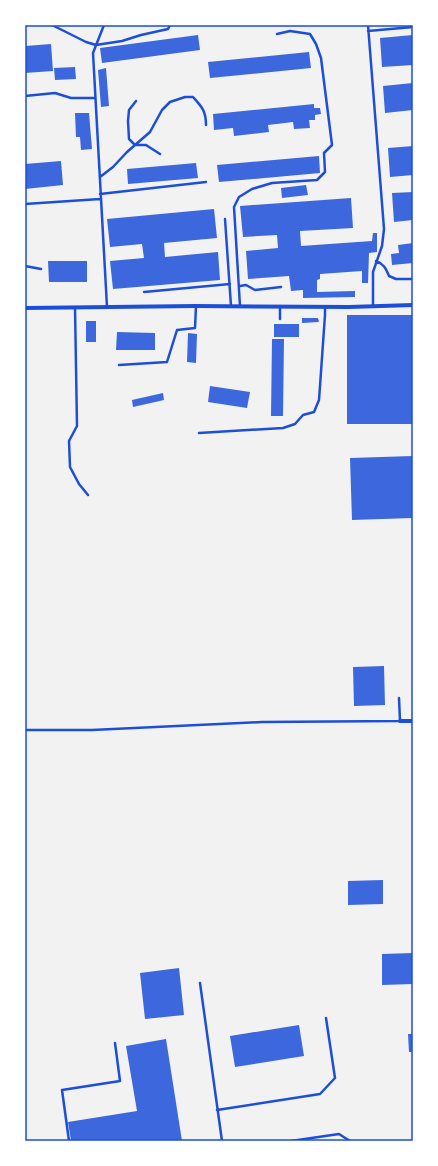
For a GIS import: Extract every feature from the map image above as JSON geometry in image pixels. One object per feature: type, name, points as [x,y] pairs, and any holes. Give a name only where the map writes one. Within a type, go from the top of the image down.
[{"type":"street","points":[[25,308],[413,305]]},
{"type":"street","points":[[400,721],[413,721]]},
{"type":"lane","points":[[52,25],[86,42],[96,45],[122,41],[141,35],[168,30],[170,25]]},
{"type":"lane","points":[[104,25],[93,53],[107,307]]},
{"type":"lane","points":[[368,25],[384,230],[382,246],[373,272],[373,306]]},
{"type":"lane","points":[[368,31],[413,27]]},
{"type":"lane","points":[[240,306],[240,286],[234,207],[238,198],[252,189],[272,183],[317,180],[326,172],[324,154],[332,145],[321,58],[316,44],[310,34],[290,31],[277,34]]},
{"type":"lane","points":[[25,96],[55,93],[71,98],[95,98]]},
{"type":"lane","points":[[99,178],[113,167],[150,132],[162,110],[170,102],[185,97],[193,97],[201,106],[206,116],[206,125]]},
{"type":"lane","points":[[136,101],[129,110],[129,139],[135,145],[146,145],[160,154]]},
{"type":"lane","points":[[100,194],[206,182]]},
{"type":"lane","points":[[25,204],[100,199]]},
{"type":"lane","points":[[225,219],[231,306]]},
{"type":"lane","points":[[376,261],[381,262],[386,268],[389,276],[396,279],[413,279]]},
{"type":"lane","points":[[25,266],[41,269]]},
{"type":"lane","points":[[144,292],[230,284]]},
{"type":"lane","points":[[240,286],[246,285],[254,290],[281,287]]},
{"type":"lane","points":[[119,366],[167,362],[177,330],[195,328],[196,306]]},
{"type":"lane","points":[[280,306],[280,319]]},
{"type":"lane","points":[[199,433],[283,428],[295,424],[303,415],[314,412],[319,400],[325,306]]},
{"type":"lane","points":[[75,307],[77,426],[69,441],[70,467],[79,484],[88,495]]},
{"type":"lane","points":[[25,730],[92,730],[262,722],[400,721],[399,698]]},
{"type":"lane","points":[[200,983],[222,1141]]},
{"type":"lane","points":[[217,1110],[320,1094],[335,1078],[326,1018]]},
{"type":"lane","points":[[70,1141],[62,1090],[120,1081],[115,1043]]},
{"type":"lane","points":[[291,1141],[339,1134],[350,1141]]},
{"type":"building","points":[[198,35],[200,50],[102,63],[100,48]]},
{"type":"building","points":[[413,35],[413,65],[382,67],[380,38]]},
{"type":"building","points":[[51,44],[53,71],[25,73],[25,46]]},
{"type":"building","points":[[309,52],[311,68],[210,78],[208,62]]},
{"type":"building","points":[[75,67],[76,79],[55,80],[54,68]]},
{"type":"building","points":[[106,68],[109,106],[101,107],[98,70]]},
{"type":"building","points":[[413,83],[413,110],[385,113],[383,86]]},
{"type":"building","points":[[314,104],[314,108],[320,108],[321,114],[315,115],[315,120],[309,120],[310,128],[294,129],[293,122],[268,125],[269,132],[234,136],[233,128],[214,130],[213,114]]},
{"type":"building","points":[[75,113],[89,113],[92,149],[81,150],[80,137],[76,137]]},
{"type":"building","points":[[413,146],[413,175],[390,177],[388,148]]},
{"type":"building","points":[[319,156],[320,173],[219,182],[217,165]]},
{"type":"building","points":[[61,161],[63,185],[25,189],[25,164]]},
{"type":"building","points":[[196,163],[198,178],[128,184],[127,169]]},
{"type":"building","points":[[306,185],[308,195],[282,198],[281,188]]},
{"type":"building","points":[[413,192],[413,220],[394,222],[392,193]]},
{"type":"building","points":[[351,198],[353,228],[300,231],[301,246],[372,241],[373,233],[377,233],[377,252],[369,253],[368,283],[362,283],[362,271],[320,274],[320,279],[317,280],[317,292],[355,291],[355,297],[303,298],[303,290],[291,291],[289,276],[248,279],[246,251],[278,248],[277,235],[243,237],[240,206]]},
{"type":"building","points":[[214,209],[217,238],[164,243],[165,257],[218,252],[220,280],[113,289],[110,261],[144,258],[142,244],[110,247],[107,219]]},
{"type":"building","points":[[413,243],[413,263],[392,265],[391,254],[399,253],[398,245]]},
{"type":"building","points":[[48,261],[87,261],[87,282],[49,282]]},
{"type":"building","points":[[347,315],[413,315],[413,424],[347,424]]},
{"type":"building","points":[[302,318],[318,318],[319,322],[302,323]]},
{"type":"building","points":[[86,321],[96,321],[96,342],[86,342]]},
{"type":"building","points":[[274,324],[299,324],[299,337],[274,337]]},
{"type":"building","points":[[117,332],[155,333],[155,350],[116,350]]},
{"type":"building","points":[[188,333],[197,334],[196,363],[187,362]]},
{"type":"building","points":[[272,339],[284,339],[283,416],[271,416]]},
{"type":"building","points":[[210,386],[250,392],[247,408],[208,402]]},
{"type":"building","points":[[163,393],[164,400],[133,407],[132,400]]},
{"type":"building","points":[[413,456],[413,518],[352,520],[350,458]]},
{"type":"building","points":[[384,666],[385,705],[354,706],[353,667]]},
{"type":"building","points":[[383,880],[383,904],[348,905],[348,881]]},
{"type":"building","points":[[413,953],[413,984],[382,985],[382,954]]},
{"type":"building","points":[[179,968],[184,1015],[145,1019],[140,973]]},
{"type":"building","points":[[299,1025],[304,1056],[235,1067],[230,1036]]},
{"type":"building","points":[[408,1034],[413,1034],[413,1052],[409,1052]]},
{"type":"building","points":[[166,1039],[182,1141],[71,1141],[68,1122],[137,1111],[126,1046]]}]
